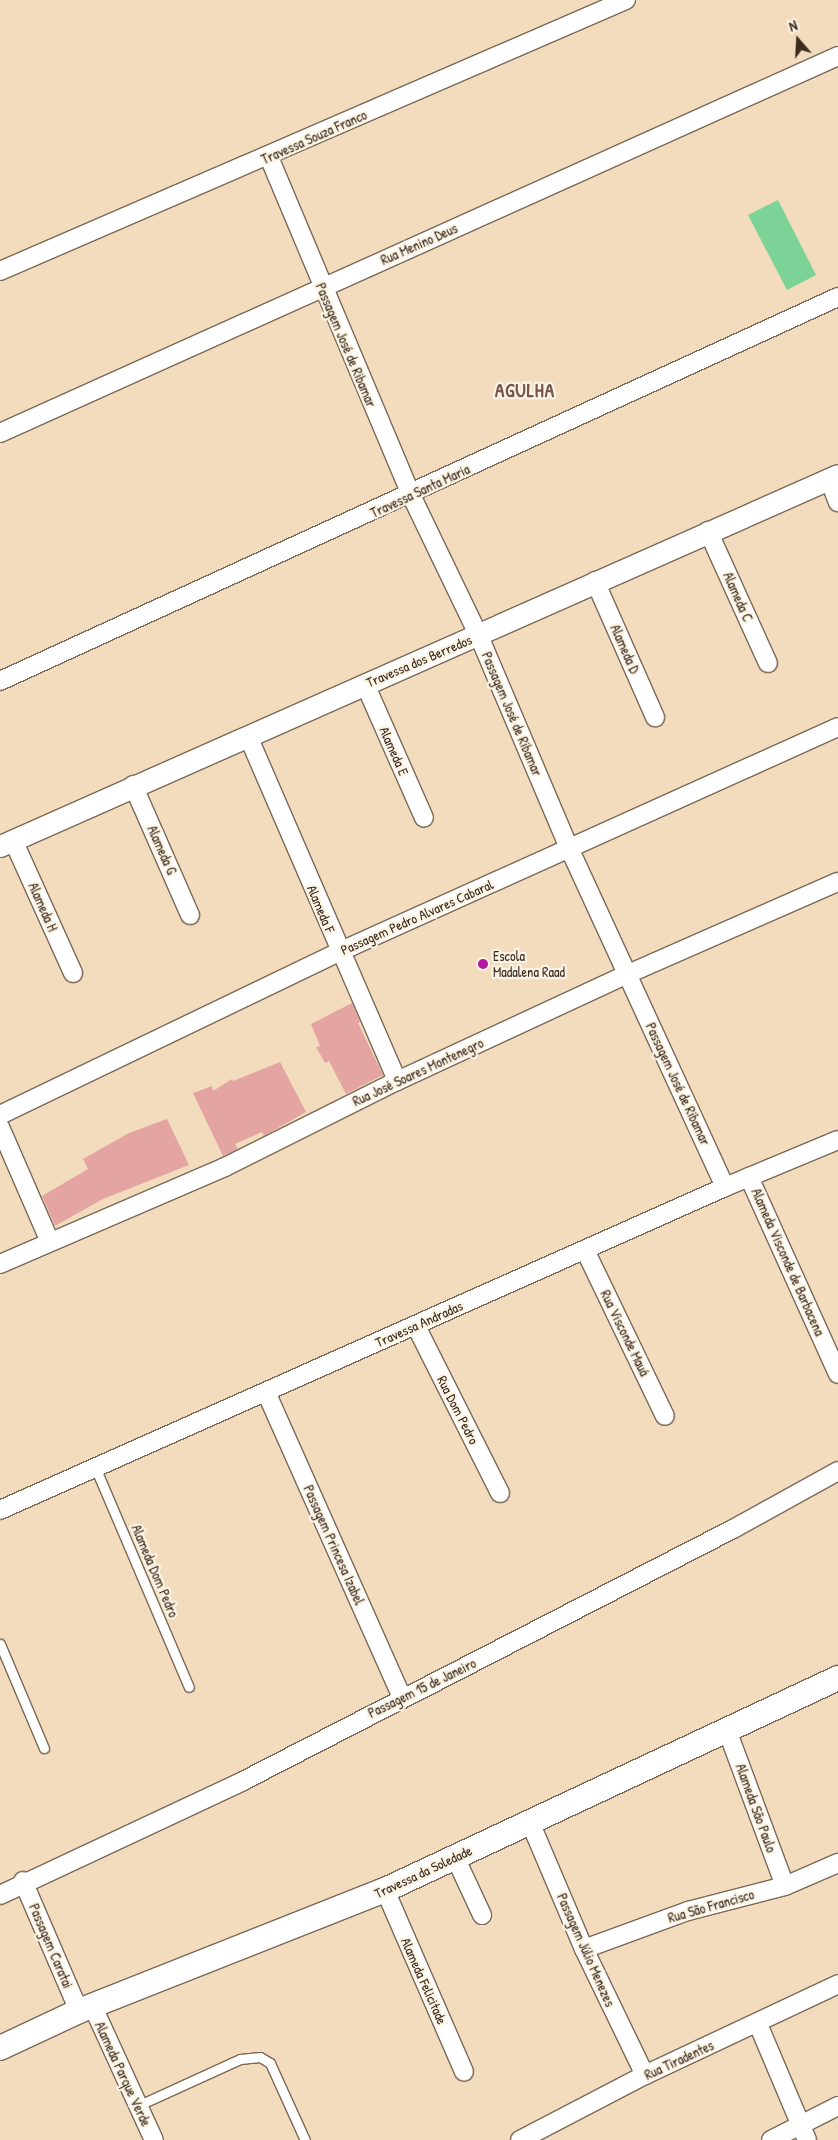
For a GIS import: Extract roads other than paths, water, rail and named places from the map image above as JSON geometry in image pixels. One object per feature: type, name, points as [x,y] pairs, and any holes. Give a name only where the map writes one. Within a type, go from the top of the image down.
[{"type":"main road","name":"Travessa da Soledade","points":[[0,2048],[86,2009],[385,1890],[838,1678]]},
{"type":"street","name":"Travessa Souza Franco","points":[[0,271],[269,157],[626,0]]},
{"type":"street","name":"Rua Menino Deus","points":[[0,433],[838,56]]},
{"type":"street","name":"Passagem José de Ribamar","points":[[269,157],[321,288],[411,495],[478,636],[570,850],[725,1187]]},
{"type":"street","name":"Travessa Santa Maria","points":[[0,681],[411,495],[838,297]]},
{"type":"street","points":[[833,477],[838,502]]},
{"type":"street","name":"Travessa dos Berredos","points":[[6,843],[133,785],[478,636],[594,581],[833,477]]},
{"type":"street","name":"Alameda C","points":[[708,531],[768,663]]},
{"type":"street","name":"Alameda D","points":[[594,581],[655,717]]},
{"type":"street","name":"Alameda E","points":[[365,684],[424,818]]},
{"type":"street","name":"Passagem Pedro Alvares Cabaral","points":[[0,1115],[339,952],[570,850],[838,727]]},
{"type":"street","name":"Alameda F","points":[[248,736],[339,952],[397,1081]]},
{"type":"street","name":"Alameda G","points":[[133,785],[190,915]]},
{"type":"street","name":"Alameda H","points":[[6,843],[72,973]]},
{"type":"street","name":"Rua José Soares Montenegro","points":[[0,1264],[225,1167],[397,1081],[628,974],[838,882]]},
{"type":"street","points":[[0,1127],[50,1242]]},
{"type":"street","name":"Travessa Andradas","points":[[0,1510],[725,1187],[838,1140]]},
{"type":"street","name":"Alameda Visconde de Barbacena","points":[[749,1177],[838,1374]]},
{"type":"street","name":"Rua Visconde Mauá","points":[[585,1250],[665,1416]]},
{"type":"street","name":"Rua Dom Pedro","points":[[416,1326],[500,1494]]},
{"type":"street","name":"Passagem Princesa Izabel","points":[[266,1392],[402,1697]]},
{"type":"street","name":"Passagem 15 de Janeiro","points":[[0,1894],[242,1780],[733,1529],[838,1471]]},
{"type":"street","name":"Alameda São Paulo","points":[[727,1730],[785,1886]]},
{"type":"street","name":"Passagem Júlio Menezes","points":[[530,1822],[584,1949],[645,2075]]},
{"type":"street","points":[[456,1857],[482,1915]]},
{"type":"street","name":"Rua São Francisco","points":[[584,1949],[688,1911],[785,1886],[838,1863]]},
{"type":"street","name":"Passagem Caratai","points":[[23,1882],[86,2009]]},
{"type":"street","name":"Alameda Felicitade","points":[[385,1890],[464,2072]]},
{"type":"street","name":"Rua Tiradentes","points":[[520,2140],[645,2075],[758,2024],[838,1984]]},
{"type":"street","name":"Alameda Parque Verde","points":[[86,2009],[154,2140]]},
{"type":"street","points":[[758,2024],[804,2132]]},
{"type":"street","points":[[771,2140],[804,2132],[838,2106]]},
{"type":"lane","name":"Alameda Dom Pedro","points":[[96,1467],[189,1687]]},
{"type":"lane","points":[[0,1644],[44,1748]]},
{"type":"lane","points":[[137,2106],[240,2059],[260,2057],[270,2063],[305,2140]]},
{"type":"place","name":"Escola Madalena Raad","points":[[483,964]]},
{"type":"district","name":"AGULHA","points":[[525,391]]}]
